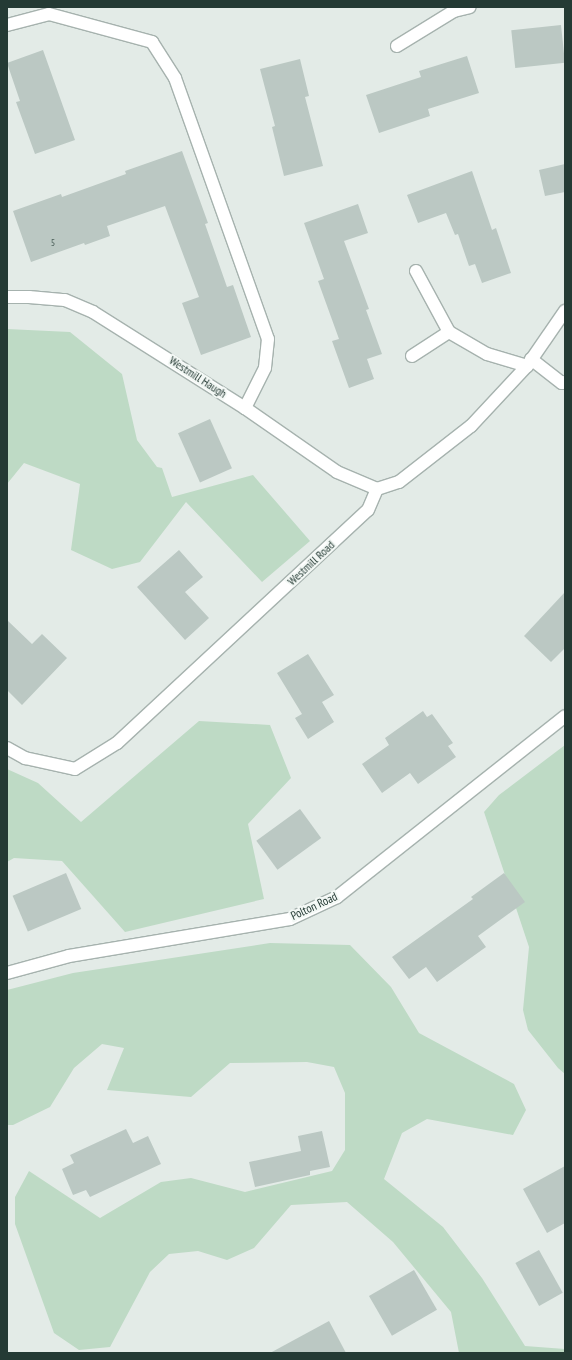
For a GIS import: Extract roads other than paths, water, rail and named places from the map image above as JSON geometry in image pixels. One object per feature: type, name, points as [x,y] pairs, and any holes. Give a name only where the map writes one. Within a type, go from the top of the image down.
[{"type":"street","points":[[397,46],[454,11],[470,7]]},
{"type":"street","points":[[7,25],[49,14],[152,42],[176,78],[268,339],[265,368],[245,408]]},
{"type":"street","points":[[416,271],[449,332],[488,354],[529,363],[562,383],[565,382]]},
{"type":"street","name":"Westmill Haugh","points":[[7,297],[29,296],[65,300],[93,312],[245,408],[337,472],[377,489]]},
{"type":"street","points":[[377,489],[399,482],[471,426],[529,363],[565,311]]},
{"type":"street","points":[[412,356],[449,332]]},
{"type":"street","name":"Westmill Road","points":[[7,748],[25,758],[75,769],[117,743],[368,510],[377,489]]},
{"type":"street","name":"Polton Road","points":[[7,973],[69,956],[290,918],[337,897],[565,716]]}]
